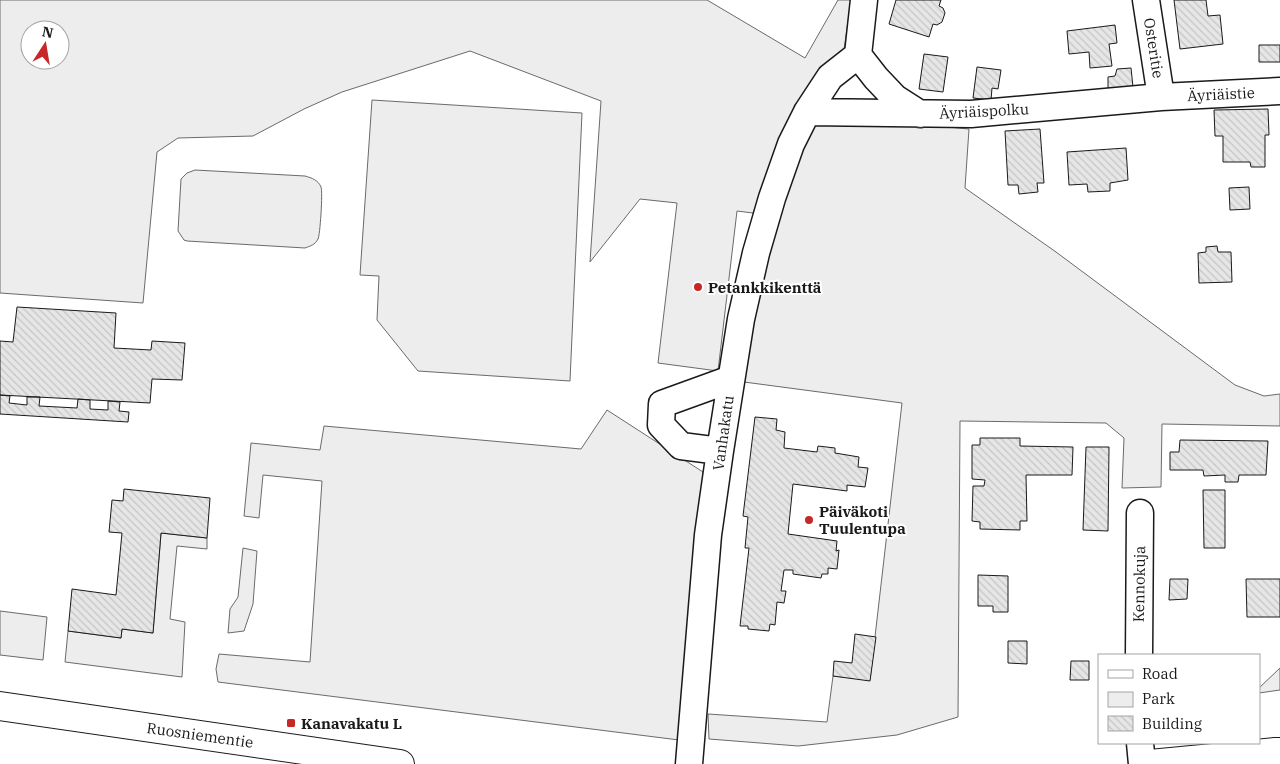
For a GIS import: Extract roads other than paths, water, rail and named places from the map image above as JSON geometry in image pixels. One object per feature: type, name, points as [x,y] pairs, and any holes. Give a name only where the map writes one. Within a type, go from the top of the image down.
[{"type":"main road","name":"Ruosniementie","points":[[0,706],[400,764]]},
{"type":"main road","points":[[1150,764],[1278,751]]},
{"type":"street","points":[[864,0],[858,55],[895,98],[920,114]]},
{"type":"street","name":"Osteritie","points":[[1146,0],[1161,97]]},
{"type":"street","name":"Vanhakatu","points":[[689,764],[708,535],[741,319],[756,253],[772,198],[791,144],[807,112],[830,77],[858,55]]},
{"type":"street","name":"Äyriäistie","points":[[1161,97],[1280,91]]},
{"type":"street","name":"Äyriäispolku","points":[[807,112],[971,114],[1161,97]]},
{"type":"street","points":[[720,451],[682,446],[661,425],[662,404],[731,379]]},
{"type":"street","name":"Kennokuja","points":[[1138,654],[1140,513]]},
{"type":"street","points":[[1140,744],[1142,764]]},
{"type":"place","name":"Petankkikenttä","points":[[698,287]]},
{"type":"place","name":"Päiväkoti Tuulentupa","points":[[809,520]]},
{"type":"place","name":"Kanavakatu L","points":[[291,723]]}]
